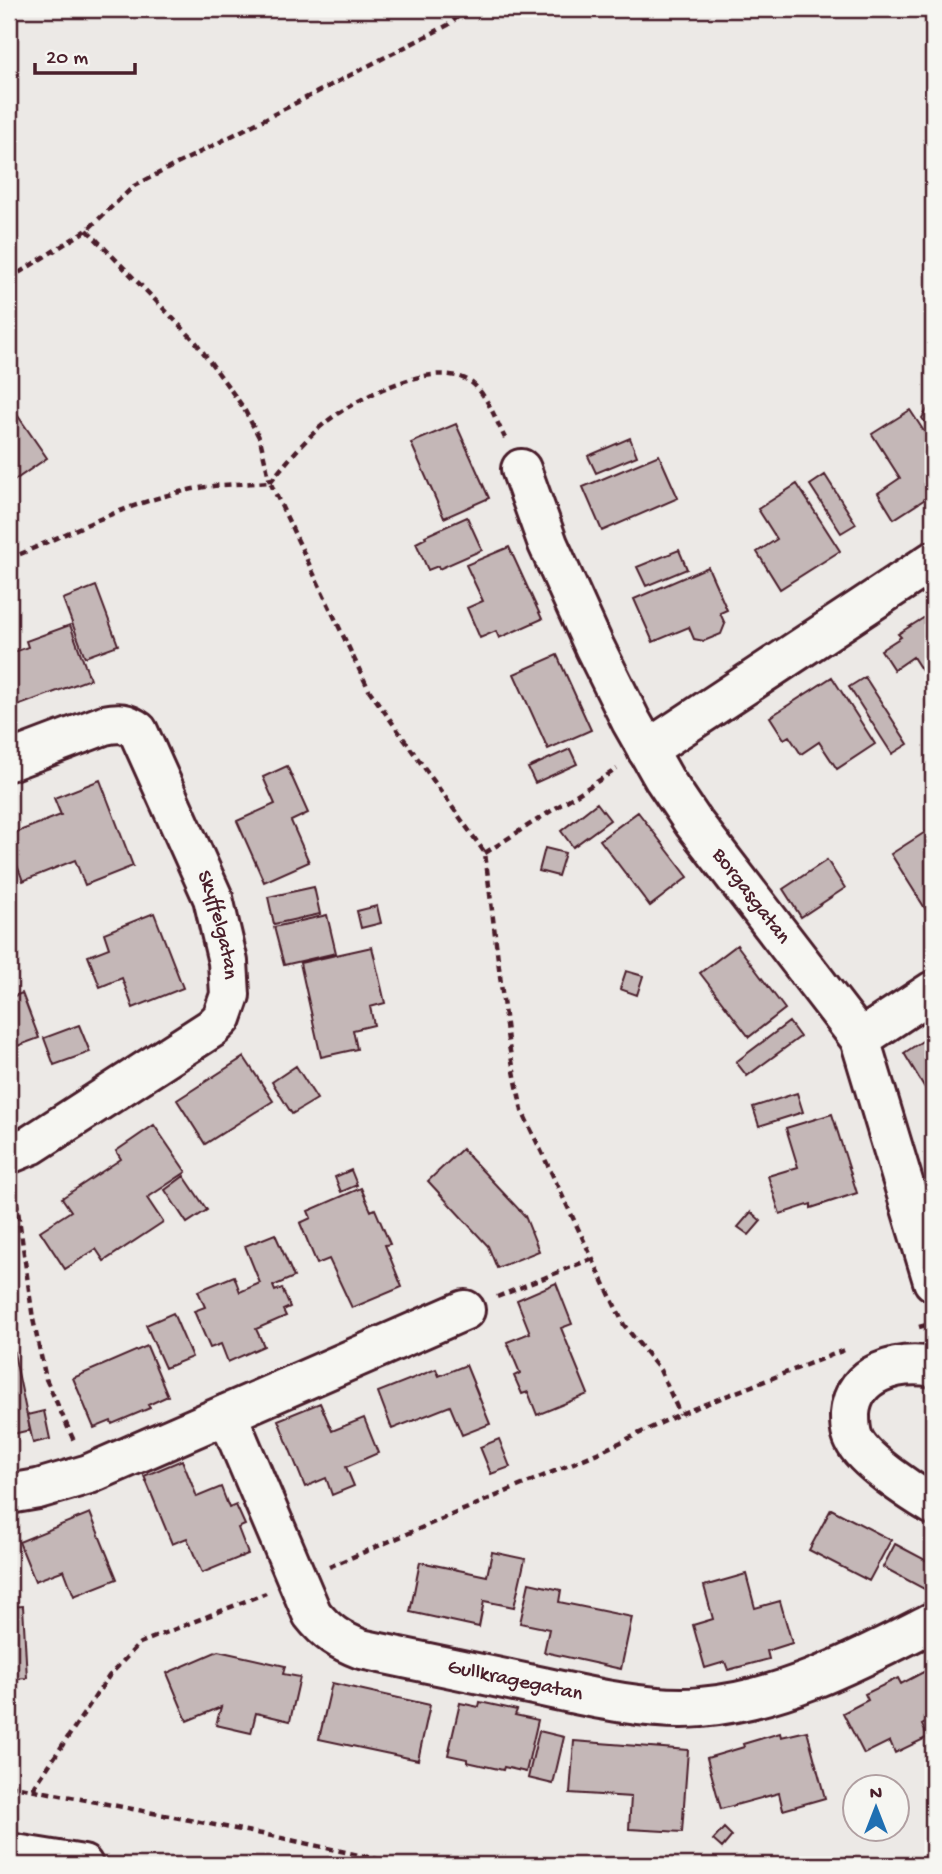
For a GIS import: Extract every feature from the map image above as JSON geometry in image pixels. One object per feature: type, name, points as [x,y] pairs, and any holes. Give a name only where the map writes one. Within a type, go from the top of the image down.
[{"type":"street","name":"Borgasgatan","points":[[521,469],[540,523],[594,646],[664,779],[693,822],[860,1040],[933,1281]]},
{"type":"street","points":[[647,750],[933,561]]},
{"type":"street","name":"Skyffelgatan","points":[[9,761],[104,724],[129,724],[138,731],[213,898],[230,980],[227,1008],[212,1028],[31,1145],[9,1154]]},
{"type":"street","points":[[860,1040],[933,991]]},
{"type":"street","points":[[9,1494],[38,1489],[89,1474],[465,1310]]},
{"type":"street","points":[[933,1367],[907,1365],[874,1374],[855,1393],[849,1424],[853,1439],[862,1453],[933,1505]]},
{"type":"street","name":"Gullkragegatan","points":[[227,1414],[312,1614],[323,1628],[341,1641],[361,1649],[587,1697],[698,1708],[733,1703],[795,1685],[850,1664],[933,1622]]},
{"type":"street","points":[[9,1853],[83,1865]]},
{"type":"path","points":[[9,279],[87,230],[134,186],[447,26],[467,9]]},
{"type":"path","points":[[87,230],[195,341],[243,407],[260,439],[270,482],[369,690],[485,853],[508,1041],[522,1111],[624,1325],[660,1370],[680,1414]]},
{"type":"path","points":[[9,559],[155,499],[217,485],[270,482],[327,421],[398,383],[426,375],[443,373],[470,381],[478,388],[521,469]]},
{"type":"path","points":[[485,853],[647,750]]},
{"type":"path","points":[[9,1154],[33,1318],[46,1380],[89,1474]]},
{"type":"path","points":[[465,1310],[591,1259]]},
{"type":"path","points":[[916,1328],[933,1323]]},
{"type":"path","points":[[33,1789],[108,1676],[140,1643],[298,1581],[602,1451],[680,1414],[858,1345]]},
{"type":"path","points":[[9,1785],[277,1837],[404,1865]]},
{"type":"building","points":[[9,403],[47,458],[9,484]]},
{"type":"building","points":[[929,407],[933,411],[933,433],[922,418]]},
{"type":"building","points":[[910,410],[933,445],[933,494],[894,519],[878,493],[900,478],[872,434]]},
{"type":"building","points":[[456,424],[489,498],[444,518],[411,443]]},
{"type":"building","points":[[630,438],[637,456],[596,473],[588,456]]},
{"type":"building","points":[[659,455],[678,498],[602,531],[583,487]]},
{"type":"building","points":[[825,475],[856,524],[841,533],[810,485]]},
{"type":"building","points":[[797,484],[840,551],[780,589],[757,552],[777,539],[758,509]]},
{"type":"building","points":[[467,517],[482,550],[439,569],[438,566],[428,570],[416,543],[426,538],[425,536]]},
{"type":"building","points":[[509,547],[542,619],[499,638],[496,631],[480,638],[467,608],[483,601],[466,565]]},
{"type":"building","points":[[679,550],[687,569],[646,586],[637,567]]},
{"type":"building","points":[[708,567],[727,610],[720,613],[725,624],[721,634],[704,641],[694,639],[689,627],[653,642],[634,599]]},
{"type":"building","points":[[96,586],[118,645],[85,657],[63,599]]},
{"type":"building","points":[[933,612],[933,688],[913,657],[894,670],[881,650],[901,637],[898,634]]},
{"type":"building","points":[[70,625],[90,679],[9,709],[9,654],[28,647],[26,641]]},
{"type":"building","points":[[557,655],[591,730],[548,749],[514,674]]},
{"type":"building","points":[[832,677],[875,744],[837,769],[819,742],[801,754],[789,736],[784,739],[770,717]]},
{"type":"building","points":[[865,677],[908,744],[892,754],[849,687]]},
{"type":"building","points":[[570,749],[577,764],[535,783],[528,768]]},
{"type":"building","points":[[287,766],[308,813],[291,821],[309,862],[264,882],[237,821],[275,804],[263,777]]},
{"type":"building","points":[[100,780],[133,866],[85,885],[75,860],[23,881],[9,844],[9,835],[61,815],[54,798]]},
{"type":"building","points":[[597,803],[610,820],[573,847],[561,831]]},
{"type":"building","points":[[638,812],[688,877],[650,906],[600,840]]},
{"type":"building","points":[[930,829],[933,833],[933,921],[891,854]]},
{"type":"building","points":[[545,848],[565,853],[558,876],[539,871]]},
{"type":"building","points":[[827,860],[845,888],[801,917],[783,889]]},
{"type":"building","points":[[314,887],[320,914],[274,924],[268,897]]},
{"type":"building","points":[[377,906],[381,923],[361,928],[357,911]]},
{"type":"building","points":[[154,913],[183,988],[133,1008],[122,978],[100,987],[88,956],[109,948],[104,933]]},
{"type":"building","points":[[327,915],[336,953],[284,965],[274,927]]},
{"type":"building","points":[[737,945],[785,1009],[749,1037],[700,973]]},
{"type":"building","points":[[372,947],[385,1003],[370,1007],[374,1025],[353,1030],[357,1049],[321,1057],[300,963]]},
{"type":"building","points":[[626,971],[643,976],[637,995],[620,989]]},
{"type":"building","points":[[22,993],[39,1038],[9,1049],[9,998]]},
{"type":"building","points":[[789,1022],[800,1037],[747,1076],[736,1062]]},
{"type":"building","points":[[79,1025],[90,1052],[54,1065],[44,1038]]},
{"type":"building","points":[[933,1034],[933,1089],[928,1093],[904,1053]]},
{"type":"building","points":[[244,1057],[273,1101],[205,1144],[177,1100]]},
{"type":"building","points":[[296,1066],[317,1099],[292,1114],[272,1082]]},
{"type":"building","points":[[797,1093],[803,1112],[759,1126],[753,1107]]},
{"type":"building","points":[[832,1114],[857,1193],[811,1208],[811,1204],[780,1214],[768,1176],[798,1167],[786,1128]]},
{"type":"building","points":[[154,1125],[186,1172],[147,1198],[163,1222],[104,1261],[96,1249],[65,1269],[40,1231],[71,1211],[62,1198],[121,1159],[116,1151]]},
{"type":"building","points":[[462,1149],[525,1216],[539,1251],[497,1268],[488,1246],[428,1181]]},
{"type":"building","points":[[351,1170],[357,1185],[341,1192],[335,1177]]},
{"type":"building","points":[[184,1176],[207,1210],[187,1223],[165,1190]]},
{"type":"building","points":[[361,1188],[371,1211],[375,1209],[390,1244],[385,1245],[402,1287],[352,1308],[329,1259],[317,1264],[300,1223],[311,1218],[308,1211]]},
{"type":"building","points":[[751,1212],[761,1221],[749,1235],[738,1227]]},
{"type":"building","points":[[275,1234],[294,1277],[273,1286],[275,1291],[282,1288],[290,1307],[283,1310],[286,1316],[256,1329],[264,1346],[228,1362],[221,1344],[210,1348],[194,1311],[205,1307],[198,1291],[234,1276],[240,1292],[260,1283],[245,1246]]},
{"type":"building","points":[[556,1283],[572,1324],[561,1328],[588,1394],[537,1415],[528,1392],[522,1394],[514,1376],[520,1373],[507,1342],[530,1333],[517,1300]]},
{"type":"building","points":[[173,1313],[192,1357],[165,1368],[146,1325]]},
{"type":"building","points":[[147,1346],[168,1396],[148,1405],[150,1408],[112,1424],[111,1421],[94,1428],[73,1378]]},
{"type":"building","points":[[13,1348],[30,1430],[9,1435],[9,1349]]},
{"type":"building","points":[[466,1365],[490,1424],[462,1435],[450,1406],[392,1429],[378,1392],[436,1369],[439,1376]]},
{"type":"building","points":[[320,1403],[332,1431],[364,1418],[378,1453],[346,1467],[354,1486],[332,1495],[326,1478],[305,1487],[278,1420]]},
{"type":"building","points":[[44,1411],[50,1439],[33,1443],[27,1415]]},
{"type":"building","points":[[499,1439],[510,1467],[491,1474],[480,1447]]},
{"type":"building","points":[[182,1460],[197,1497],[221,1487],[229,1508],[236,1505],[245,1525],[238,1528],[248,1554],[202,1573],[187,1538],[172,1544],[144,1476]]},
{"type":"building","points":[[831,1509],[891,1540],[869,1581],[809,1550]]},
{"type":"building","points":[[90,1513],[117,1579],[74,1596],[64,1570],[35,1581],[19,1542]]},
{"type":"building","points":[[895,1544],[933,1564],[933,1576],[926,1590],[883,1567]]},
{"type":"building","points":[[492,1552],[525,1559],[514,1607],[484,1601],[479,1627],[410,1612],[420,1562],[487,1576]]},
{"type":"building","points":[[746,1574],[755,1608],[780,1601],[792,1643],[767,1651],[769,1659],[728,1670],[725,1662],[705,1668],[693,1625],[713,1619],[704,1586]]},
{"type":"building","points":[[529,1583],[561,1590],[559,1602],[632,1617],[621,1669],[544,1652],[549,1629],[520,1623]]},
{"type":"building","points":[[23,1606],[27,1678],[11,1679],[9,1607]]},
{"type":"building","points":[[218,1651],[285,1666],[283,1674],[300,1677],[290,1721],[256,1713],[251,1733],[216,1725],[221,1707],[187,1721],[167,1673]]},
{"type":"building","points":[[933,1667],[933,1719],[922,1725],[928,1737],[895,1753],[890,1741],[864,1754],[843,1713],[868,1700],[865,1694],[898,1678],[901,1684]]},
{"type":"building","points":[[332,1683],[430,1705],[418,1760],[319,1739]]},
{"type":"building","points":[[480,1702],[517,1710],[515,1715],[538,1720],[526,1772],[504,1767],[503,1770],[448,1755],[460,1703],[479,1707]]},
{"type":"building","points":[[539,1731],[564,1737],[553,1784],[528,1778]]},
{"type":"building","points":[[807,1731],[825,1798],[783,1810],[779,1793],[721,1809],[707,1758],[780,1733],[781,1737]]},
{"type":"building","points":[[574,1741],[688,1750],[682,1832],[629,1829],[631,1797],[570,1793]]},
{"type":"building","points":[[724,1828],[732,1836],[722,1848],[713,1840]]}]
